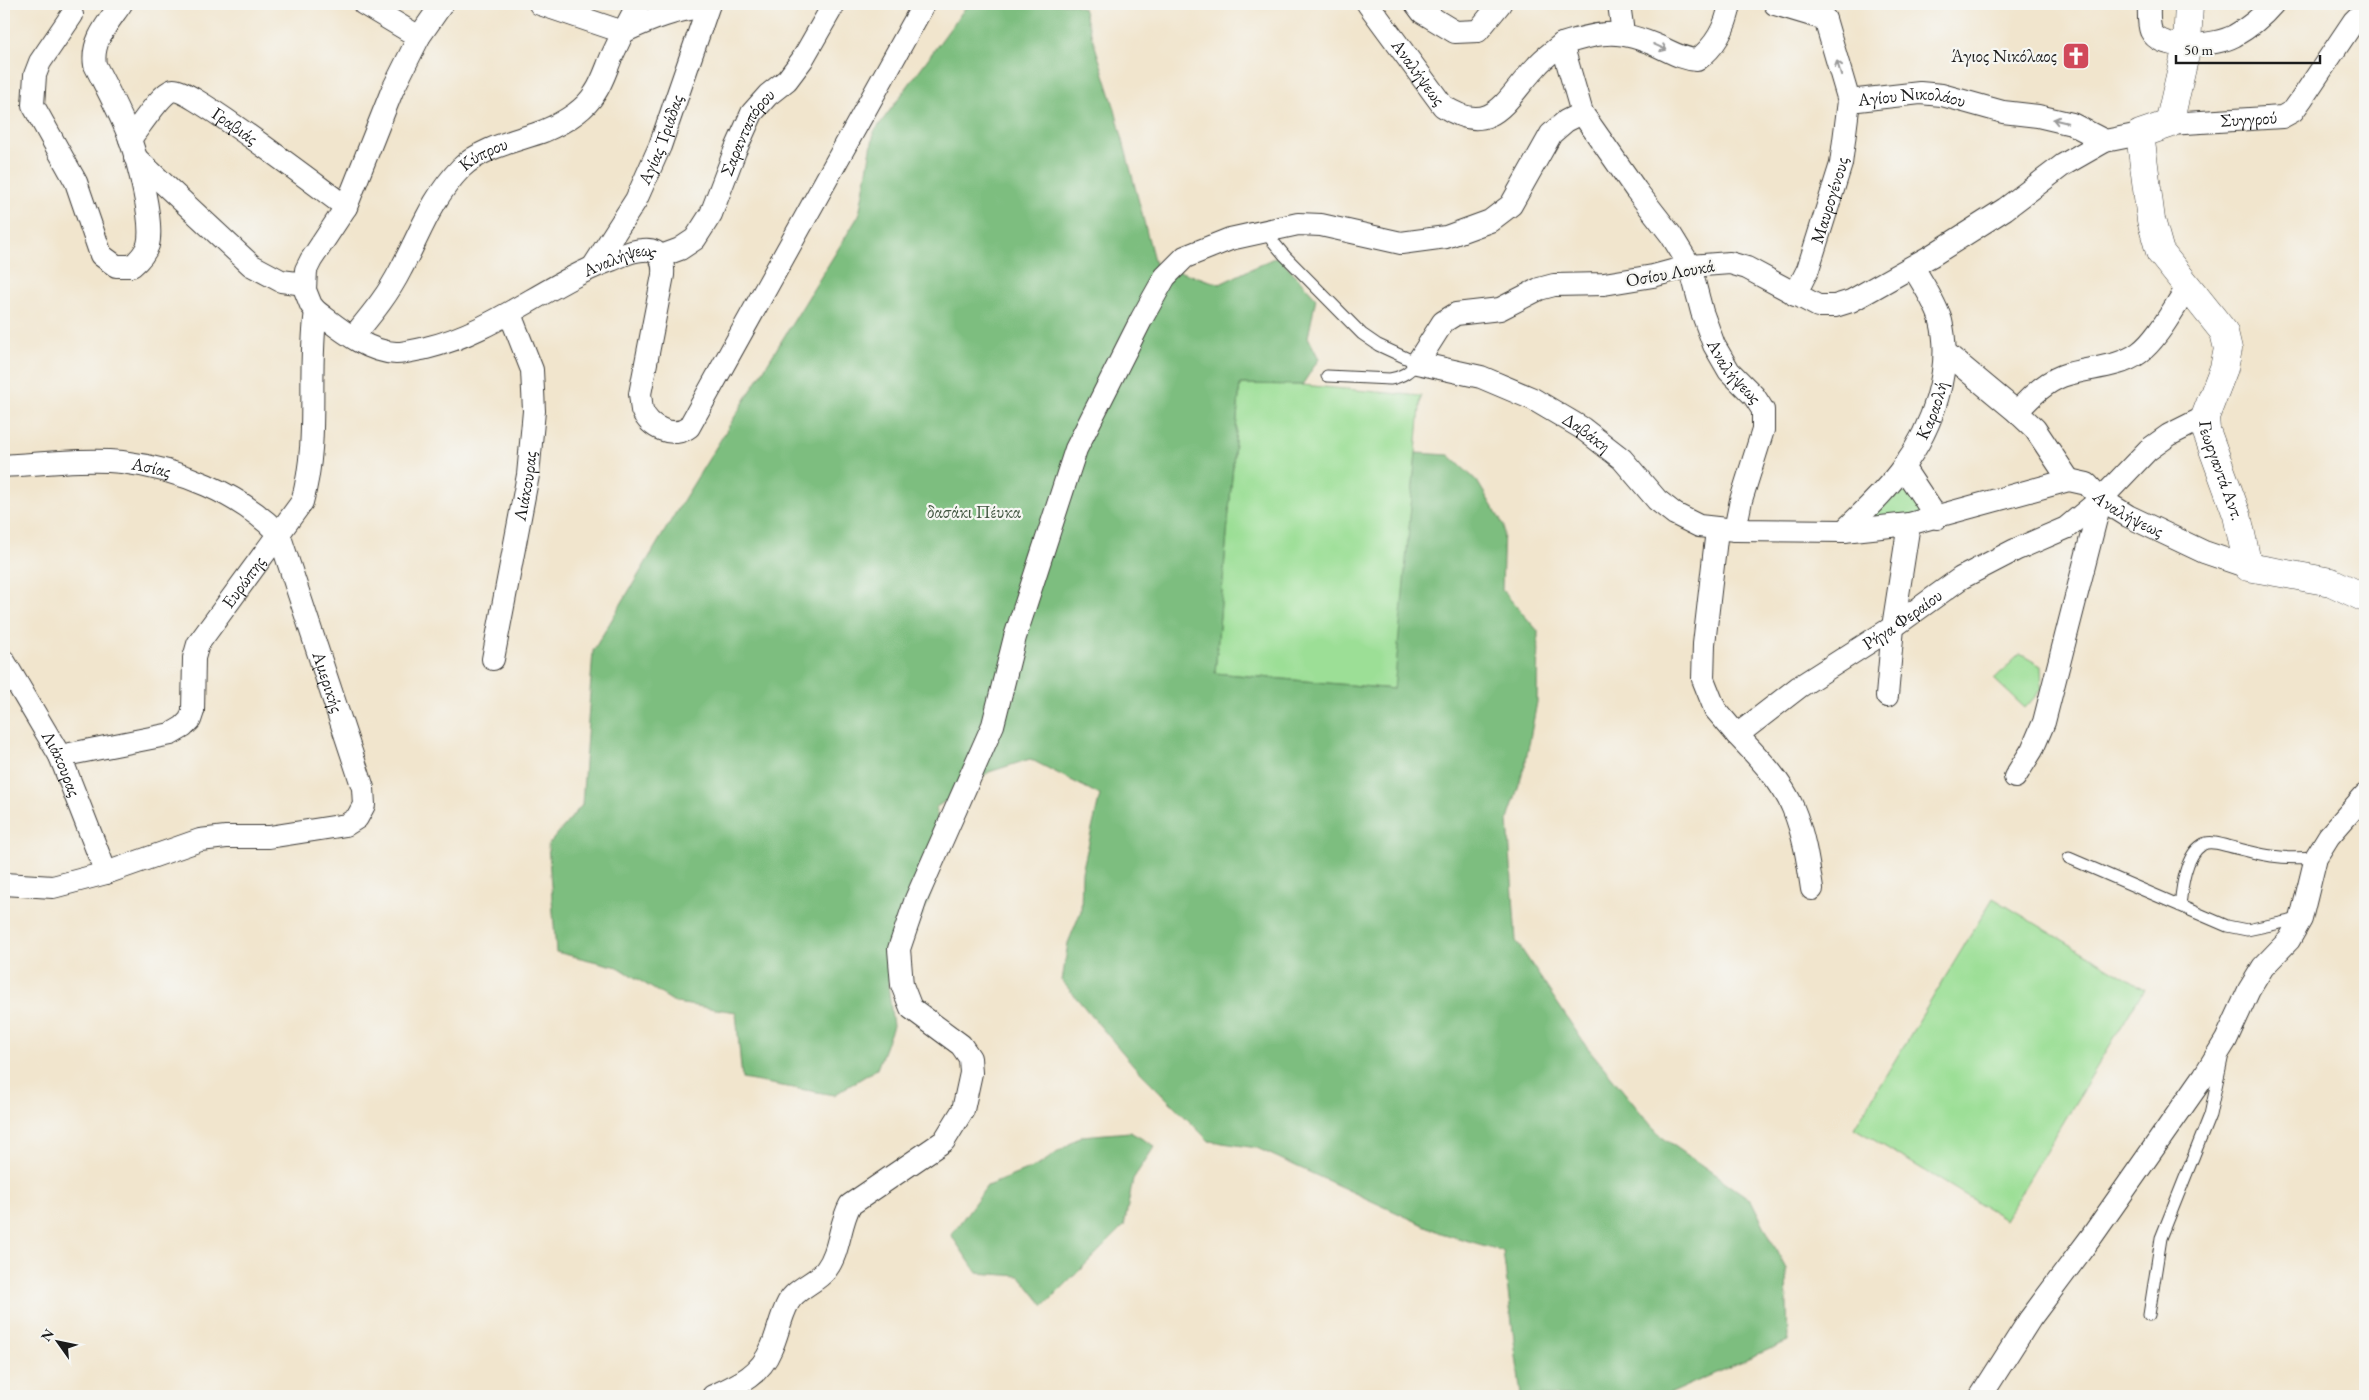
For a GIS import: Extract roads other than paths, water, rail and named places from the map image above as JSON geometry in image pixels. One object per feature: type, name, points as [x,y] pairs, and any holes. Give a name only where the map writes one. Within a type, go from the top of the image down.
[{"type":"main road","points":[[2140,134],[2169,124],[2187,46],[2190,4]]},
{"type":"main road","name":"Γεωργαντά Αντ.","points":[[2140,134],[2151,220],[2160,252],[2224,332],[2228,349],[2224,368],[2205,417],[2206,430],[2237,515],[2248,567]]},
{"type":"main road","points":[[2248,567],[2331,582],[2365,598]]},
{"type":"street","points":[[72,15],[40,62],[35,75],[33,105],[76,182],[101,255],[116,266],[132,266],[141,259],[150,235],[144,191],[132,148],[95,66],[94,56],[100,36],[121,4]]},
{"type":"street","points":[[364,4],[419,37]]},
{"type":"street","points":[[132,148],[251,265],[281,282],[304,284],[310,260],[346,207],[392,90],[419,37],[442,4]]},
{"type":"street","points":[[540,4],[623,32],[666,13],[684,8],[709,5]]},
{"type":"street","name":"Κύπρου","points":[[353,337],[383,301],[401,270],[435,198],[446,184],[463,166],[483,154],[516,139],[552,128],[581,110],[595,93],[638,4]]},
{"type":"street","name":"Σαρανταπόρου","points":[[661,256],[680,249],[695,239],[711,214],[735,151],[752,114],[768,95],[787,80],[797,67],[814,42],[834,4]]},
{"type":"street","name":"Αναλήψεως","points":[[304,284],[308,298],[316,311],[353,337],[382,350],[396,353],[448,343],[510,314],[593,267],[645,249],[661,256],[664,264],[640,394],[642,411],[649,419],[667,432],[683,432],[689,427],[924,4]]},
{"type":"street","name":"Αναλήψεως","points":[[1368,4],[1443,106],[1456,114],[1475,118],[1490,116],[1513,96],[1536,66],[1562,44],[1582,113],[1671,236],[1690,266],[1702,312],[1714,346],[1730,371],[1754,396],[1763,410],[1764,430],[1741,500],[1726,530],[1704,644],[1703,679],[1715,709],[1737,735]]},
{"type":"street","points":[[1416,4],[1422,12],[1455,32],[1478,31],[1500,4]]},
{"type":"street","points":[[1619,4],[1623,33]]},
{"type":"street","points":[[1562,44],[1592,35],[1623,33],[1684,59],[1697,60],[1709,51],[1717,40],[1728,16],[1730,4]]},
{"type":"street","name":"Αγίου Νικολάου","points":[[1775,4],[1829,11],[1849,101],[1920,93],[1942,95],[2003,112],[2038,116],[2072,124],[2105,141]]},
{"type":"street","points":[[2149,4],[2150,27],[2156,38],[2163,43],[2187,46],[2232,37],[2259,20],[2274,4]]},
{"type":"street","name":"Αγίας Τριάδας","points":[[593,267],[636,200],[660,146],[709,5]]},
{"type":"street","name":"Συγγρού","points":[[2169,124],[2282,117],[2293,110],[2301,100],[2354,21],[2365,10]]},
{"type":"street","name":"Γραβιάς","points":[[132,148],[165,95],[173,90],[181,90],[346,207]]},
{"type":"street","name":"Μαυρογένους","points":[[1795,295],[1808,269],[1841,164],[1849,101]]},
{"type":"street","points":[[713,1396],[748,1379],[761,1366],[772,1349],[780,1318],[790,1300],[825,1271],[833,1257],[844,1217],[850,1205],[944,1140],[963,1110],[971,1073],[970,1058],[961,1045],[910,1008],[902,986],[899,949],[913,907],[993,725],[1015,637],[1076,450],[1142,318],[1165,277],[1185,257],[1230,239],[1298,224],[1321,225],[1401,243],[1446,238],[1490,221],[1511,205],[1552,134],[1566,121],[1582,113]]},
{"type":"street","name":"Οσίου Λουκά","points":[[1417,363],[1443,322],[1456,314],[1500,309],[1539,289],[1554,285],[1604,284],[1653,276],[1690,266],[1730,263],[1746,268],[1818,306],[1835,306],[1851,301],[1913,267],[2005,209],[2063,164],[2105,141],[2140,134]]},
{"type":"street","name":"Καραολή","points":[[1844,531],[1903,467],[1927,423],[1940,388],[1946,353],[1940,320],[1913,267]]},
{"type":"street","points":[[2017,412],[2034,393],[2061,376],[2122,362],[2139,353],[2151,341],[2188,287]]},
{"type":"street","name":"Ευρώπης","points":[[60,756],[171,734],[190,720],[193,711],[194,658],[198,644],[302,502],[307,483],[313,419],[312,336],[316,311]]},
{"type":"street","name":"Λιάκουρας","points":[[493,659],[528,474],[534,411],[532,370],[510,314]]},
{"type":"street","points":[[1726,530],[1844,531],[1909,524],[1937,518],[2069,480],[2035,429],[1946,353]]},
{"type":"street","name":"Δαβάκη","points":[[1417,363],[1482,377],[1533,399],[1582,428],[1622,459],[1657,500],[1675,514],[1699,526],[1726,530]]},
{"type":"street","name":"Ρήγα Φεραίου","points":[[1737,735],[1798,687],[1893,627],[1961,578],[2015,550],[2066,528],[2101,499],[2148,450],[2169,435],[2205,417]]},
{"type":"street","name":"Ασίας","points":[[4,466],[120,462],[145,466],[188,478],[238,501],[262,517],[279,534]]},
{"type":"street","points":[[1903,467],[1937,518]]},
{"type":"street","name":"Αναλήψεως","points":[[2069,480],[2087,484],[2115,510],[2204,552],[2248,567]]},
{"type":"street","points":[[2015,777],[2032,750],[2044,722],[2101,499]]},
{"type":"street","points":[[1887,696],[1893,627],[1909,524]]},
{"type":"street","name":"Αμερικής","points":[[106,873],[200,840],[226,837],[269,837],[346,825],[357,818],[364,805],[363,788],[279,534]]},
{"type":"street","name":"Λιάκουρας","points":[[4,661],[60,756],[106,873]]},
{"type":"street","points":[[1737,735],[1764,764],[1792,806],[1804,839],[1812,890]]},
{"type":"street","points":[[1982,1396],[2030,1319],[2103,1220],[2204,1076],[2226,1040],[2249,990],[2263,967],[2289,940],[2301,919],[2316,857],[2329,836],[2365,795]]},
{"type":"street","points":[[4,884],[53,887],[106,873]]},
{"type":"lane","points":[[1265,232],[1285,256],[1362,334],[1378,345],[1417,363],[1400,378],[1390,380],[1327,376]]},
{"type":"lane","points":[[2180,906],[2189,863],[2195,852],[2203,844],[2213,842],[2264,856],[2288,859],[2316,857]]},
{"type":"lane","points":[[2069,858],[2227,926],[2247,930],[2301,919]]},
{"type":"lane","points":[[2149,1315],[2161,1238],[2210,1115],[2226,1040]]},
{"type":"place","name":"Άγιος Νικόλαος","points":[[2076,56]]},
{"type":"park label","name":"δασάκι Πέυκα","points":[[974,512]]}]
